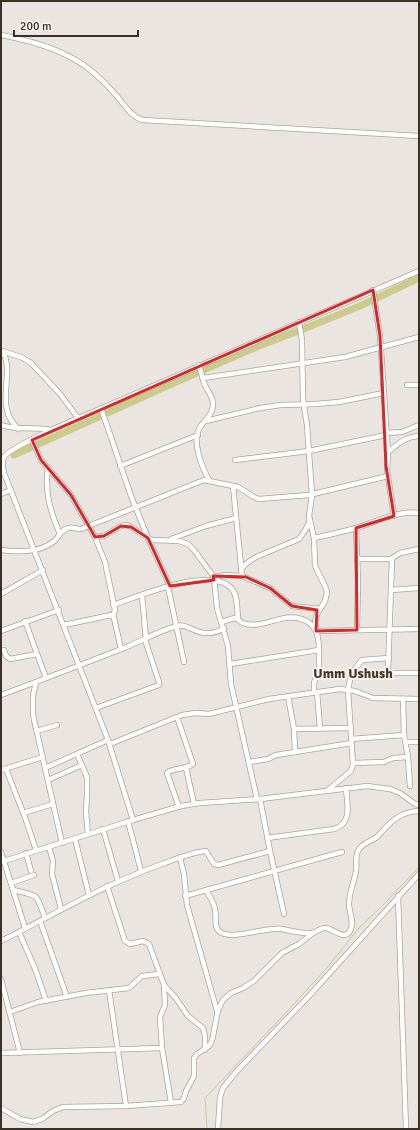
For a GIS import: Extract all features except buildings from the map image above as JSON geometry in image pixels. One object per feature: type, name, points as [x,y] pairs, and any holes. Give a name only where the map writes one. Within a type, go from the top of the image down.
[{"type":"street","points":[[1,35],[32,41],[65,54],[80,63],[106,85],[134,116],[143,120],[419,136]]},
{"type":"street","points":[[133,820],[109,742],[2,465],[5,456],[12,450],[51,430],[419,271]]},
{"type":"street","points":[[373,290],[381,347],[388,453],[386,466],[394,516]]},
{"type":"street","points":[[299,322],[302,340],[303,404],[307,425],[312,494],[309,509],[310,520],[314,538],[316,566],[325,586],[326,592],[325,601],[315,620],[320,668],[314,683],[320,728]]},
{"type":"street","points":[[203,378],[345,357],[419,337]]},
{"type":"street","points":[[1,351],[22,357],[31,363],[60,394],[78,418]]},
{"type":"street","points":[[1,351],[5,359],[7,374],[5,400],[6,410],[18,429]]},
{"type":"street","points":[[199,365],[206,388],[212,397],[213,403],[211,414],[200,427],[198,435],[199,458],[202,468],[209,480]]},
{"type":"street","points":[[407,385],[419,385]]},
{"type":"street","points":[[206,421],[260,408],[350,400],[384,393]]},
{"type":"street","points":[[101,408],[135,507],[169,587],[184,662]]},
{"type":"street","points":[[235,460],[309,451],[386,434],[402,432],[419,424]]},
{"type":"street","points":[[1,425],[18,429],[42,428],[51,430]]},
{"type":"street","points":[[120,466],[198,435]]},
{"type":"street","points":[[388,453],[401,440],[419,436]]},
{"type":"street","points":[[32,440],[39,455],[48,468],[71,495],[95,537],[106,567],[115,611],[113,616],[122,649]]},
{"type":"street","points":[[48,468],[46,484],[47,497],[60,534]]},
{"type":"street","points":[[1,550],[15,552],[35,550],[52,543],[64,530],[68,528],[81,529],[199,482],[209,480],[242,489],[251,496],[259,499],[312,494],[388,476]]},
{"type":"street","points":[[233,486],[242,576]]},
{"type":"street","points":[[1,494],[11,490]]},
{"type":"street","points":[[314,538],[356,528],[394,516],[411,512],[419,512]]},
{"type":"street","points":[[168,540],[206,526],[236,518]]},
{"type":"street","points":[[241,569],[253,558],[298,539],[306,530],[310,520]]},
{"type":"street","points":[[95,537],[104,536],[119,526],[125,525],[131,527],[148,538],[182,542],[191,547],[214,578],[233,591],[238,619]]},
{"type":"street","points":[[356,528],[357,630]]},
{"type":"street","points":[[357,559],[392,559],[400,553],[419,549]]},
{"type":"street","points":[[392,559],[388,670],[391,673],[419,673]]},
{"type":"street","points":[[1,594],[43,570]]},
{"type":"street","points":[[113,605],[169,587],[214,578],[225,574],[242,576],[270,588],[292,606],[320,609]]},
{"type":"street","points":[[214,578],[216,601],[228,646],[231,684],[284,914]]},
{"type":"street","points":[[391,590],[419,588]]},
{"type":"street","points":[[96,708],[159,685],[145,639],[142,595]]},
{"type":"street","points":[[1,631],[25,621],[59,610]]},
{"type":"street","points":[[64,625],[111,614],[113,616]]},
{"type":"street","points":[[221,622],[234,618],[243,623],[253,624],[266,623],[285,617],[295,617],[308,622],[316,631],[419,629]]},
{"type":"street","points":[[25,621],[46,678]]},
{"type":"street","points":[[1,695],[80,666],[176,626],[182,625],[200,632],[210,633],[217,632],[224,628]]},
{"type":"street","points":[[4,650],[6,656],[11,659],[37,654]]},
{"type":"street","points":[[230,664],[319,650]]},
{"type":"street","points":[[329,789],[351,771],[353,763],[348,690],[351,674],[362,660],[389,658]]},
{"type":"street","points":[[36,682],[33,696],[33,709],[62,843]]},
{"type":"street","points":[[45,768],[77,754],[191,713],[212,713],[269,699],[340,689],[359,693],[370,698],[419,699]]},
{"type":"street","points":[[288,696],[294,729],[295,752]]},
{"type":"street","points":[[403,698],[404,735],[408,757],[410,786]]},
{"type":"street","points":[[177,717],[193,764],[186,768],[168,771],[166,775],[179,807]]},
{"type":"street","points":[[37,731],[57,725]]},
{"type":"street","points":[[294,729],[350,728]]},
{"type":"street","points":[[249,762],[352,741],[404,735]]},
{"type":"street","points":[[406,742],[419,742]]},
{"type":"street","points":[[77,754],[88,782],[86,812],[88,834]]},
{"type":"street","points":[[36,850],[23,813],[3,770],[43,757]]},
{"type":"street","points":[[353,763],[384,762],[393,758],[408,757]]},
{"type":"street","points":[[48,780],[82,764]]},
{"type":"street","points":[[186,768],[194,804]]},
{"type":"street","points":[[1,1108],[20,1119],[33,1122],[42,1119],[53,1111],[63,1107],[179,1103],[183,1100],[194,1076],[194,1058],[197,1054],[209,1046],[213,1039],[220,1006],[226,997],[254,981],[282,953],[299,944],[313,933],[324,928],[330,929],[342,935],[346,935],[350,931],[352,924],[349,910],[358,850],[364,844],[377,838],[386,826],[396,818],[418,808],[400,793],[384,788],[367,786],[329,789],[258,799],[194,804],[128,821],[2,861]]},
{"type":"street","points":[[267,838],[341,827],[345,823],[347,817],[346,788]]},
{"type":"street","points":[[23,813],[53,804]]},
{"type":"street","points":[[128,821],[141,871]]},
{"type":"street","points":[[103,829],[118,881]]},
{"type":"street","points":[[75,839],[89,895]]},
{"type":"street","points":[[49,847],[53,861],[52,874],[61,909]]},
{"type":"street","points":[[1,941],[118,881],[141,871],[180,858],[206,851],[214,864],[218,865],[270,852]]},
{"type":"street","points":[[1,852],[2,861],[11,883],[25,928]]},
{"type":"street","points":[[185,896],[342,852]]},
{"type":"street","points":[[11,883],[33,873],[26,853]]},
{"type":"street","points":[[180,858],[184,874],[185,896],[218,1013]]},
{"type":"street","points":[[218,1129],[220,1097],[223,1088],[236,1072],[309,996],[419,874]]},
{"type":"street","points":[[108,886],[125,941],[130,944],[143,941],[149,944],[164,985],[178,1001],[188,1016],[202,1026],[205,1033],[205,1050]]},
{"type":"street","points":[[13,890],[36,896],[39,900],[45,918]]},
{"type":"street","points":[[206,890],[215,908],[216,926],[218,930],[224,934],[248,934],[276,928],[313,933]]},
{"type":"street","points":[[398,896],[406,1129]]},
{"type":"street","points":[[40,921],[67,997]]},
{"type":"street","points":[[19,932],[36,971],[46,1001]]},
{"type":"street","points":[[10,1012],[38,1002],[86,993],[129,988],[142,976],[159,974]]},
{"type":"street","points":[[1,979],[20,1053]]},
{"type":"street","points":[[164,985],[165,1005],[160,1017],[162,1048],[171,1103]]},
{"type":"street","points":[[109,990],[126,1106]]},
{"type":"street","points":[[1,1053],[162,1048]]},
{"type":"highlighted area","points":[[373,290],[380,336],[386,466],[394,516],[356,528],[357,630],[316,631],[317,610],[292,606],[270,588],[246,577],[213,576],[214,580],[170,586],[148,538],[131,527],[121,526],[104,536],[95,537],[71,495],[41,460],[32,440]]},
{"type":"waterway","points":[[14,455],[259,346],[360,306],[419,278]]},
{"type":"waterway","points":[[207,1129],[205,1098],[326,969],[359,928],[419,867]]},
{"type":"district","name":"Umm Ushush","points":[[353,673]]}]
